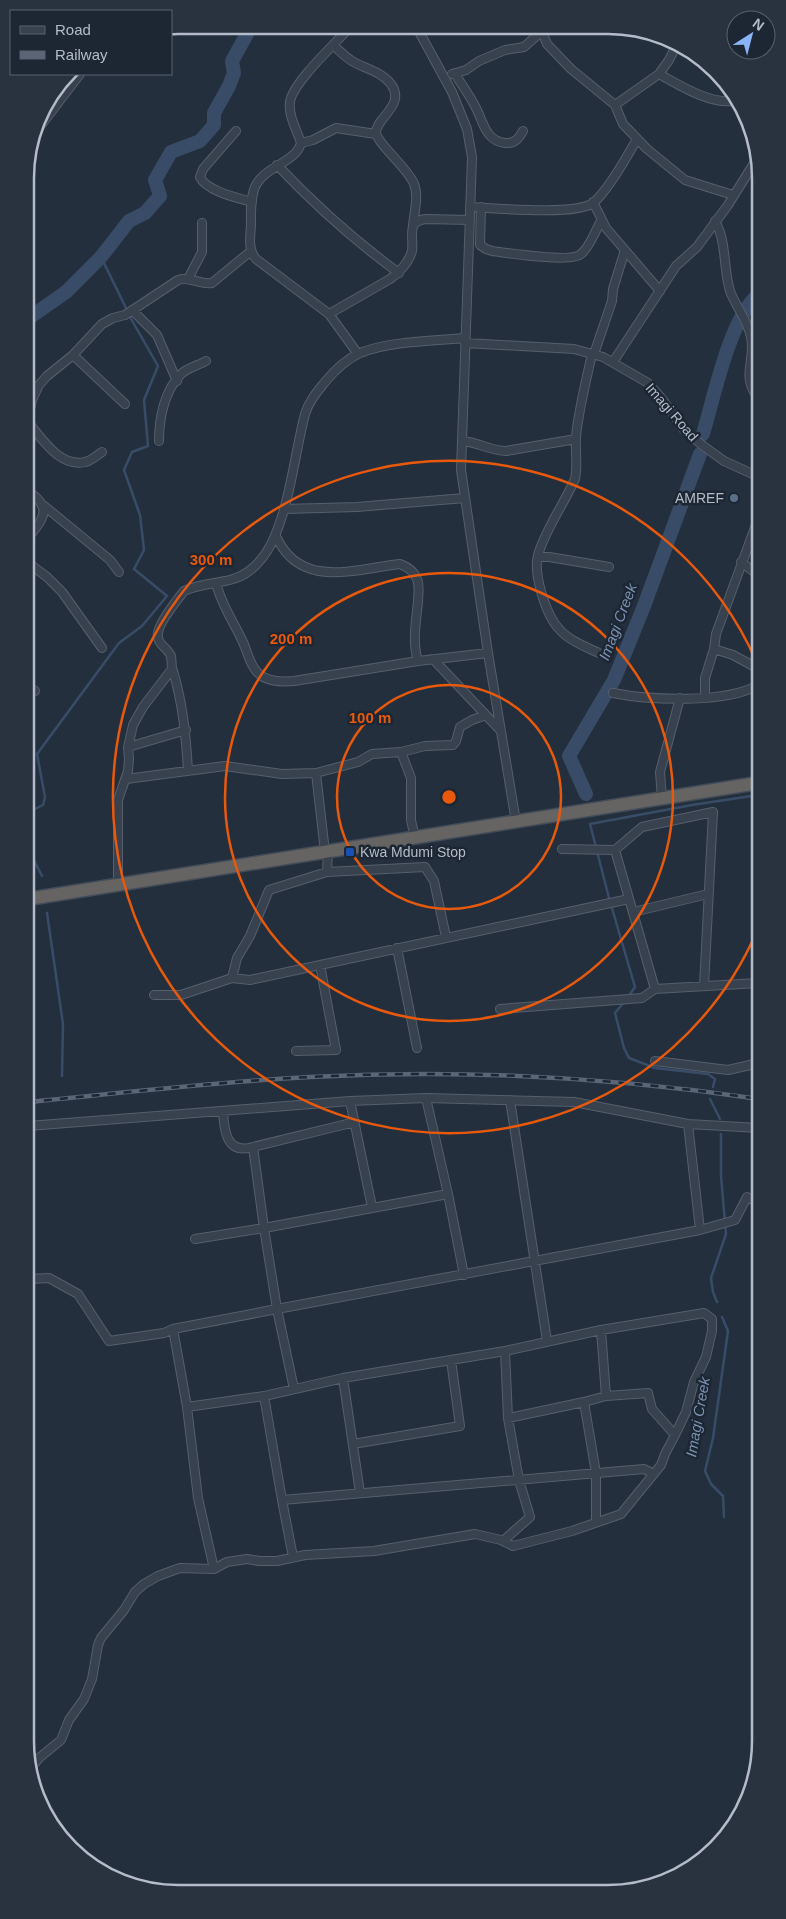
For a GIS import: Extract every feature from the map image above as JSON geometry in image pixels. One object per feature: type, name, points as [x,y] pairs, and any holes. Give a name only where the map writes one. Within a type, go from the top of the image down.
[{"type":"highway","points":[[34,898],[752,784]]},
{"type":"street","points":[[188,771],[186,730],[177,683],[172,669],[171,656],[158,640],[158,631],[184,591],[230,580],[248,572],[266,554],[276,536],[284,509],[309,403],[329,377],[358,354],[328,314],[269,270],[256,259],[251,251],[252,202],[257,183],[277,165],[296,154],[301,143],[291,116],[290,100],[302,79],[344,34]]},
{"type":"street","points":[[420,34],[452,92],[467,129],[472,157],[461,470],[488,654],[516,822]]},
{"type":"street","points":[[443,75],[455,74],[466,70],[486,57],[504,50],[524,47],[537,34]]},
{"type":"street","points":[[543,34],[547,44],[571,69],[615,105],[623,124],[647,149],[685,180],[733,195]]},
{"type":"street","points":[[328,314],[390,280],[398,273],[412,252],[412,226],[416,191],[409,173],[376,134],[377,129],[393,104],[395,95],[393,86],[385,78],[352,61],[334,46]]},
{"type":"street","points":[[615,105],[659,74],[674,50]]},
{"type":"street","points":[[455,74],[476,108],[487,133],[494,139],[503,143],[512,143],[517,140],[523,131]]},
{"type":"street","points":[[659,74],[713,100],[730,101]]},
{"type":"street","points":[[50,112],[75,77]]},
{"type":"street","points":[[301,143],[313,140],[336,128],[376,134]]},
{"type":"street","points":[[236,131],[203,168],[200,177],[202,182],[224,193],[252,202]]},
{"type":"street","points":[[470,207],[584,208],[593,202],[625,159],[637,139]]},
{"type":"street","points":[[277,165],[300,190],[398,273]]},
{"type":"street","points":[[613,362],[676,266],[697,246],[728,205],[751,167]]},
{"type":"street","points":[[593,202],[601,221],[660,291]]},
{"type":"street","points":[[481,207],[480,245],[492,251],[561,258],[577,257],[588,246],[601,221]]},
{"type":"street","points":[[412,226],[425,218],[470,220]]},
{"type":"street","points":[[715,221],[722,232],[726,274],[731,293],[743,315],[751,339],[752,357],[748,381],[752,388]]},
{"type":"street","points":[[188,279],[202,252],[202,224]]},
{"type":"street","points":[[599,653],[565,635],[556,625],[548,610],[536,567],[544,538],[575,479],[577,470],[576,439],[578,418],[593,354],[612,301],[615,282],[625,250]]},
{"type":"street","points":[[34,396],[39,385],[73,355],[102,324],[112,318],[125,315],[171,283],[183,278],[212,284],[251,251]]},
{"type":"street","points":[[132,310],[157,335],[177,381]]},
{"type":"street","name":"Imagi Road","points":[[358,354],[395,345],[465,341],[574,349],[593,354],[613,362],[648,383],[663,400],[684,430],[696,441],[724,461],[752,473]]},
{"type":"street","points":[[73,355],[125,404]]},
{"type":"street","points":[[159,441],[161,414],[177,381],[182,373],[206,361]]},
{"type":"street","points":[[34,431],[60,456],[78,462],[84,462],[102,452]]},
{"type":"street","points":[[462,441],[475,442],[496,451],[506,451],[576,439]]},
{"type":"street","points":[[34,495],[110,560],[119,572]]},
{"type":"street","points":[[284,509],[357,507],[465,498]]},
{"type":"street","points":[[34,530],[42,520],[43,504]]},
{"type":"street","points":[[705,697],[705,678],[714,649],[716,634],[752,534]]},
{"type":"street","points":[[276,536],[287,556],[311,570],[351,572],[400,564],[413,572],[418,580],[419,591],[415,645],[418,661]]},
{"type":"street","points":[[538,556],[549,556],[609,567]]},
{"type":"street","points":[[741,562],[752,570]]},
{"type":"street","points":[[34,567],[47,576],[62,592],[102,648]]},
{"type":"street","points":[[216,583],[221,600],[243,640],[254,667],[262,676],[269,679],[281,682],[418,661],[488,654]]},
{"type":"street","points":[[714,649],[752,665]]},
{"type":"street","points":[[433,659],[500,730]]},
{"type":"street","points":[[118,885],[118,800],[126,779],[130,760],[128,747],[133,725],[138,714],[172,669]]},
{"type":"street","points":[[613,693],[632,697],[680,698],[736,694],[752,687]]},
{"type":"street","points":[[662,798],[660,772],[680,698]]},
{"type":"street","points":[[126,779],[225,766],[282,774],[316,773],[358,762],[372,754],[401,752],[425,746],[453,745],[460,727],[472,720],[486,716]]},
{"type":"street","points":[[128,747],[186,730]]},
{"type":"street","points":[[401,752],[411,778],[410,820],[416,838]]},
{"type":"street","points":[[316,773],[327,852],[327,872]]},
{"type":"street","points":[[562,849],[615,850],[642,826],[713,812],[704,986]]},
{"type":"street","points":[[615,850],[655,989]]},
{"type":"street","points":[[232,978],[237,958],[250,936],[269,890],[327,872],[425,867],[434,881],[446,937]]},
{"type":"street","points":[[633,912],[708,894]]},
{"type":"street","points":[[154,995],[181,995],[232,978],[250,980],[629,899]]},
{"type":"street","points":[[397,948],[417,1048]]},
{"type":"street","points":[[296,1051],[336,1050],[320,964]]},
{"type":"street","points":[[500,1009],[642,998],[655,989],[752,983]]},
{"type":"street","points":[[655,1061],[728,1070],[752,1065]]},
{"type":"street","points":[[426,1098],[464,1275]]},
{"type":"street","points":[[34,1126],[350,1101],[426,1098],[574,1102],[688,1124],[752,1128]]},
{"type":"street","points":[[510,1100],[533,1262],[547,1342]]},
{"type":"street","points":[[350,1101],[372,1207]]},
{"type":"street","points":[[223,1111],[224,1131],[230,1143],[240,1148],[253,1147],[355,1122]]},
{"type":"street","points":[[688,1124],[700,1230]]},
{"type":"street","points":[[253,1147],[277,1309],[294,1389]]},
{"type":"street","points":[[195,1239],[448,1194]]},
{"type":"street","points":[[34,1278],[49,1278],[78,1294],[108,1341],[700,1230],[735,1220],[747,1197],[752,1200]]},
{"type":"street","points":[[35,1762],[61,1740],[69,1720],[89,1689],[101,1638],[124,1610],[135,1592],[158,1576],[180,1568],[214,1568],[227,1562],[247,1559],[277,1561],[305,1555],[374,1551],[474,1534],[503,1541],[511,1545],[519,1545],[572,1531],[596,1521],[621,1514],[662,1463],[686,1412],[694,1382],[706,1357],[712,1331],[712,1319],[704,1313],[601,1330],[505,1351],[343,1378],[264,1396],[187,1407]]},
{"type":"street","points":[[173,1329],[187,1407],[198,1498],[214,1568]]},
{"type":"street","points":[[601,1330],[606,1396]]},
{"type":"street","points":[[503,1541],[530,1517],[519,1480],[508,1418],[505,1351]]},
{"type":"street","points":[[353,1444],[460,1426],[451,1360]]},
{"type":"street","points":[[343,1378],[360,1493]]},
{"type":"street","points":[[508,1418],[606,1396],[648,1393],[652,1409],[675,1435]]},
{"type":"street","points":[[264,1396],[293,1558]]},
{"type":"street","points":[[584,1402],[596,1473],[596,1521]]},
{"type":"street","points":[[282,1500],[644,1469],[654,1474]]},
{"type":"waterway","points":[[34,314],[66,292],[101,257],[129,221],[145,213],[160,196],[155,180],[171,152],[200,141],[214,125],[214,113],[234,73],[232,61],[247,34]]},
{"type":"waterway","points":[[101,257],[126,308]]},
{"type":"waterway","name":"Imagi Creek","points":[[703,434],[730,342],[746,309],[752,302]]},
{"type":"waterway","points":[[34,810],[43,805],[45,797],[37,754],[119,643],[142,626],[167,596],[134,569],[144,550],[140,515],[124,470],[132,452],[148,446],[144,400],[158,366],[130,317]]},
{"type":"waterway","name":"Imagi Creek","points":[[586,794],[569,756],[614,680],[644,606],[700,454]]},
{"type":"waterway","name":"Imagi Creek","points":[[628,997],[635,987],[590,824],[752,796]]},
{"type":"waterway","points":[[34,861],[42,876]]},
{"type":"waterway","points":[[47,913],[63,1024],[62,1076]]},
{"type":"waterway","name":"Imagi Creek","points":[[625,1001],[615,1013],[624,1048],[629,1058],[655,1068],[708,1074],[715,1079],[713,1087]]},
{"type":"waterway","name":"Imagi Creek","points":[[710,1099],[720,1119]]},
{"type":"waterway","name":"Imagi Creek","points":[[717,1302],[711,1278],[726,1234],[721,1176],[721,1134]]},
{"type":"waterway","name":"Imagi Creek","points":[[722,1317],[728,1331],[713,1438],[705,1471],[711,1484],[723,1496],[724,1517]]},
{"type":"railway","points":[[34,1101],[275,1079],[423,1074],[591,1080],[703,1091],[752,1098]]},
{"type":"place","name":"AMREF","points":[[734,498]]},
{"type":"place","name":"Kwa Mdumi Stop","points":[[350,852]]}]
